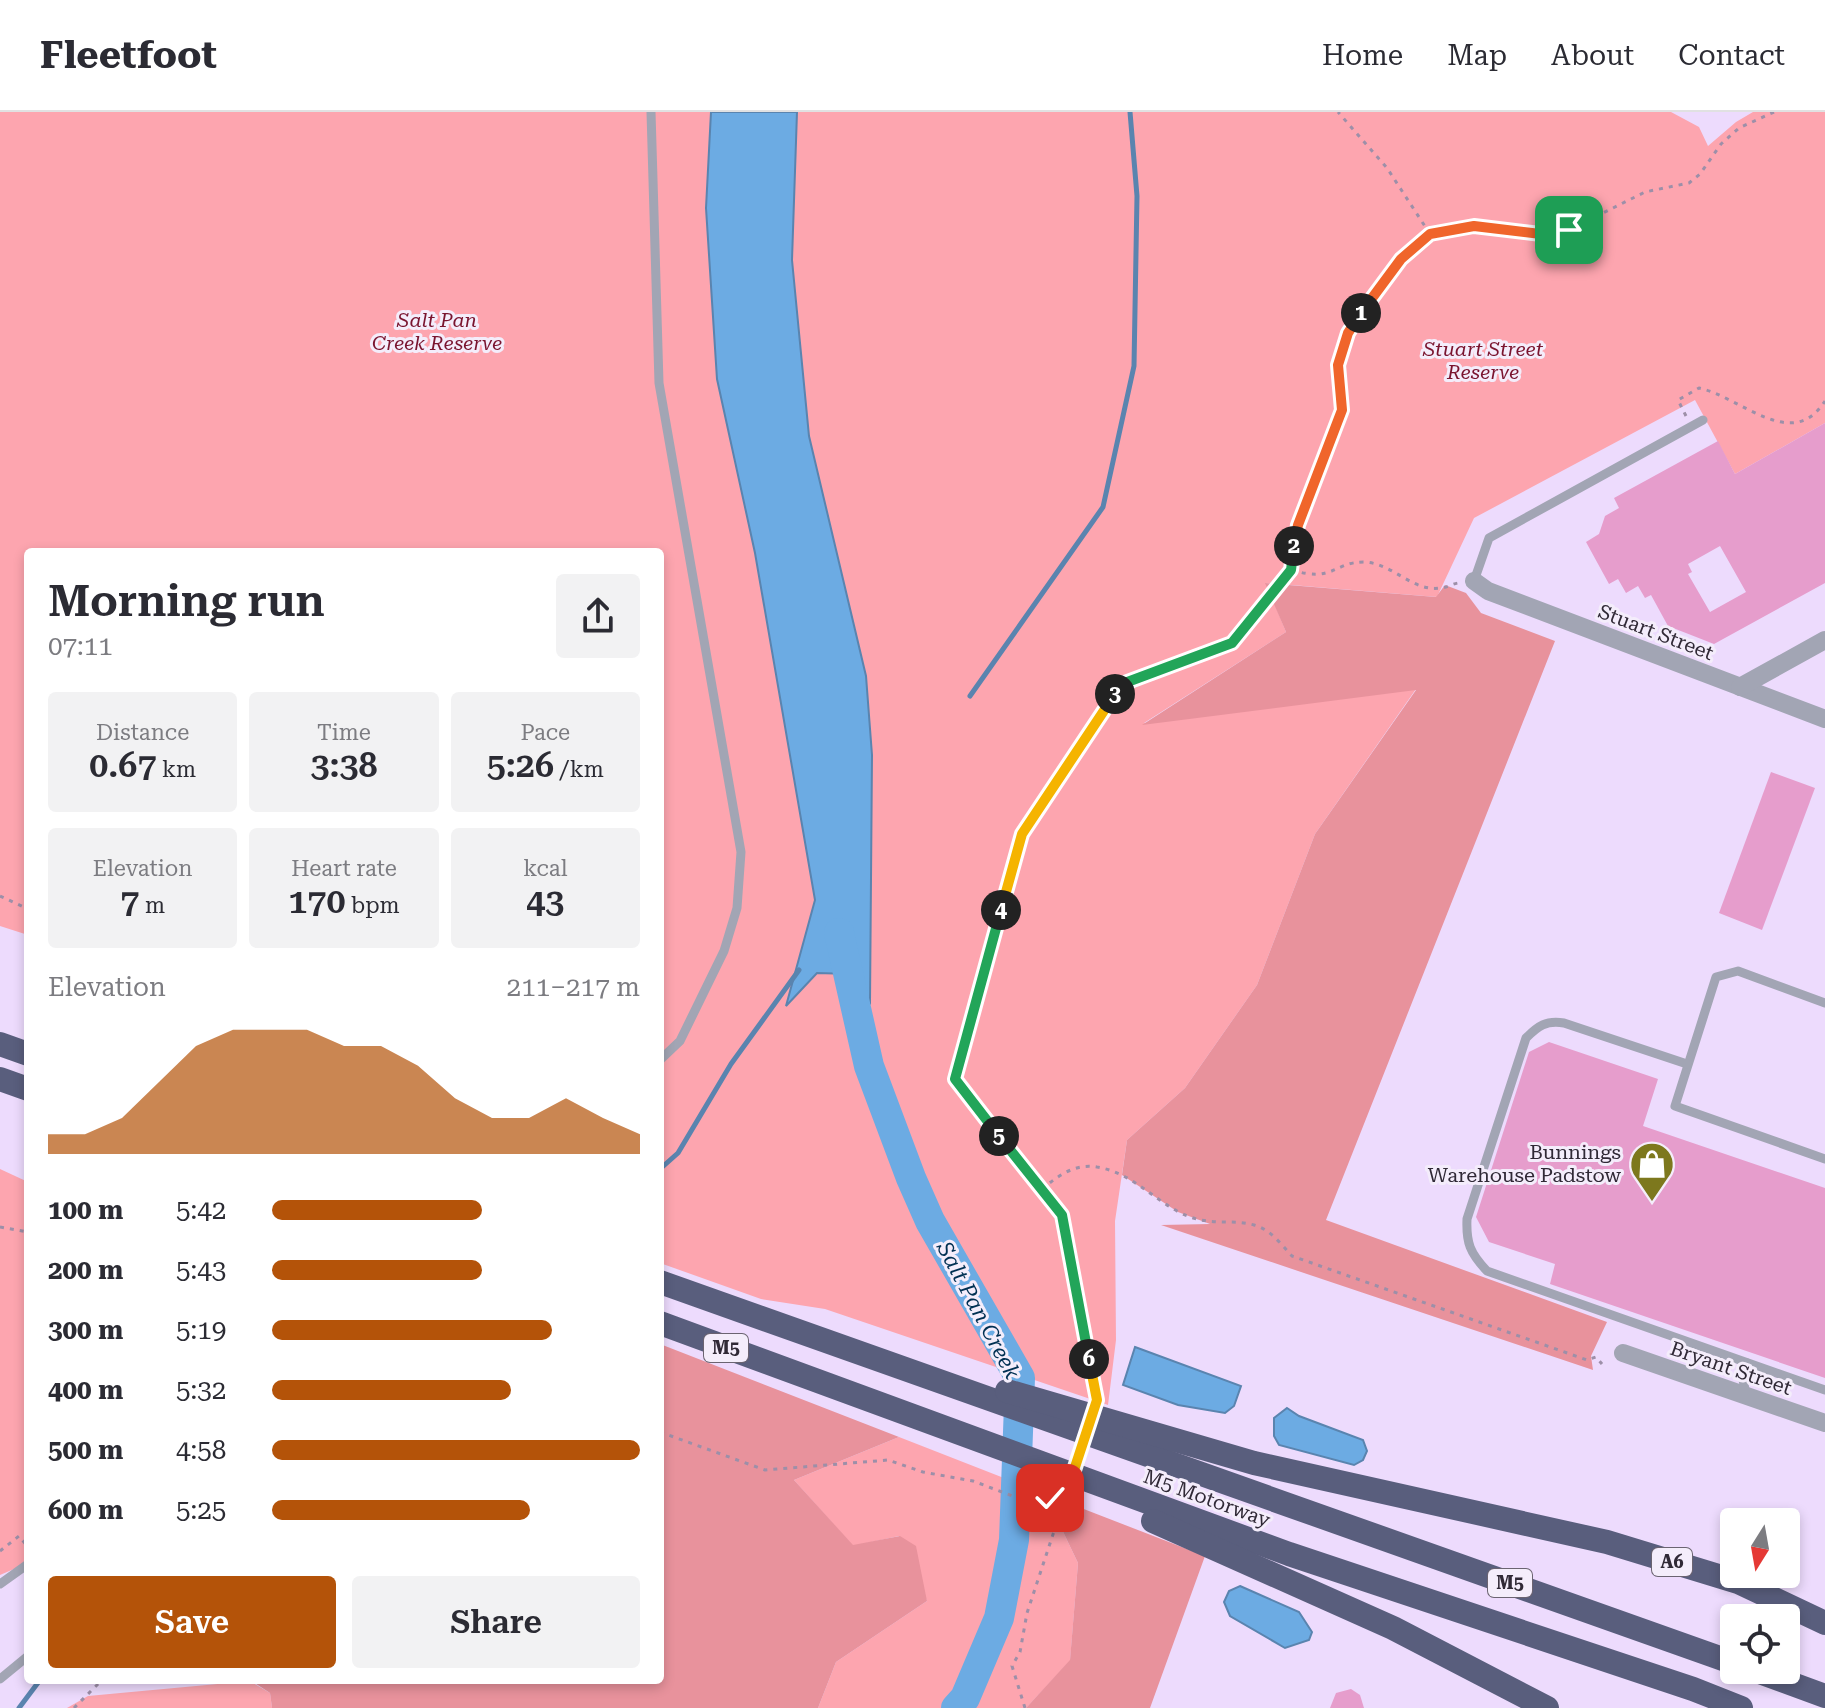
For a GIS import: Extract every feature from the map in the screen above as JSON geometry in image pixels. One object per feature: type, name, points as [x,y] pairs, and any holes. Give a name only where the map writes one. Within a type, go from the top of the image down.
[{"type":"highway","points":[[0,1044],[24,1053]]},
{"type":"highway","points":[[0,1079],[24,1088]]},
{"type":"highway","name":"M5","points":[[664,1283],[785,1328],[1181,1456]]},
{"type":"highway","name":"M5 Motorway","points":[[664,1325],[1161,1516],[1304,1559],[1693,1689],[1741,1708]]},
{"type":"highway","name":"M5 Motorway","points":[[1181,1456],[1720,1658]]},
{"type":"highway","name":"A6","points":[[1181,1456],[1361,1488],[1607,1542],[1738,1582],[1823,1619]]},
{"type":"highway","name":"M5","points":[[1161,1516],[1393,1628],[1547,1708]]},
{"type":"highway","points":[[1792,1684],[1825,1696]]},
{"type":"street","name":"Stuart Street","points":[[1474,581],[1488,591],[1825,719]]},
{"type":"street","points":[[1740,687],[1825,640]]},
{"type":"street","name":"Bryant Street","points":[[1623,1353],[1825,1423]]},
{"type":"lane","points":[[651,112],[659,383],[741,852],[737,908],[724,951],[680,1041],[664,1056]]},
{"type":"lane","points":[[1474,581],[1489,538],[1703,420]]},
{"type":"lane","points":[[1825,1003],[1738,971],[1716,977],[1675,1106],[1825,1159]]},
{"type":"lane","points":[[1687,1064],[1564,1023],[1552,1021],[1539,1026],[1526,1038],[1467,1219],[1471,1254],[1487,1271],[1825,1390]]},
{"type":"lane","points":[[1747,1363],[1742,1375],[1747,1397]]},
{"type":"lane","points":[[0,1584],[24,1567]]},
{"type":"lane","points":[[0,1679],[24,1659]]},
{"type":"path","points":[[1338,112],[1387,168],[1430,234]]},
{"type":"path","points":[[1097,1400],[1062,1215],[955,1079],[1022,834],[1122,684],[1232,643],[1291,570],[1298,525],[1342,410],[1338,365],[1348,333],[1401,259],[1430,234],[1474,226],[1557,236],[1645,192],[1689,183],[1700,174],[1721,144],[1739,128],[1774,112]]},
{"type":"path","points":[[1691,427],[1678,400],[1699,388],[1779,423],[1791,425],[1812,418],[1825,401]]},
{"type":"path","points":[[1291,570],[1324,576],[1361,562],[1387,567],[1407,580],[1430,588],[1442,589],[1453,583],[1474,581]]},
{"type":"path","points":[[0,896],[24,907]]},
{"type":"path","points":[[1042,1189],[1073,1168],[1095,1166],[1126,1176],[1178,1212],[1213,1224],[1254,1225],[1272,1235],[1292,1256],[1319,1267],[1587,1360],[1596,1357],[1602,1364]]},
{"type":"path","points":[[0,1227],[24,1231]]},
{"type":"path","points":[[664,1433],[765,1470],[888,1460],[923,1472],[973,1481],[1047,1509],[1050,1498],[1054,1498],[1057,1501],[1054,1510],[1060,1513]]},
{"type":"path","points":[[1025,1708],[1012,1666],[1023,1643],[1027,1613],[1069,1484]]},
{"type":"path","points":[[0,1551],[19,1536],[24,1542]]},
{"type":"path","points":[[74,1708],[98,1684]]},
{"type":"green space","points":[[0,112],[711,112],[706,208],[717,379],[755,552],[815,900],[788,1004],[816,973],[851,974],[870,1000],[872,755],[866,676],[809,436],[792,260],[797,112],[1671,112],[1699,127],[1708,146],[1753,112],[1825,112],[1825,423],[1735,474],[1695,400],[1474,518],[1437,597],[1266,583],[1286,632],[1144,723],[1416,689],[1315,834],[1257,985],[1185,1088],[1127,1140],[1115,1221],[1116,1340],[1108,1405],[825,1309],[761,1299],[664,1264],[664,548],[24,548],[24,934],[0,926]]},
{"type":"green space","points":[[0,1169],[24,1180],[24,1565],[0,1575]]},
{"type":"green space","points":[[899,1437],[1045,1494],[1078,1563],[1070,1661],[1026,1708],[818,1708],[836,1662],[927,1601],[899,1536],[853,1546],[794,1480]]},
{"type":"green space","points":[[218,1684],[255,1684],[270,1693],[272,1708],[67,1708],[88,1696]]},
{"type":"shaded area","points":[[1265,583],[1436,597],[1445,585],[1466,593],[1481,613],[1555,641],[1326,1220],[1607,1322],[1591,1356],[1593,1370],[1161,1225],[1210,1224],[1178,1212],[1122,1175],[1127,1140],[1185,1088],[1257,985],[1315,834],[1416,690],[1142,725],[1286,632]]},
{"type":"shaded area","points":[[664,1346],[899,1437],[794,1480],[853,1545],[900,1536],[916,1546],[927,1601],[836,1662],[818,1708],[272,1708],[270,1693],[256,1684],[664,1684]]},
{"type":"shaded area","points":[[1045,1494],[1205,1556],[1150,1708],[1026,1708],[1070,1660],[1078,1563]]},
{"type":"water","points":[[711,112],[797,112],[792,260],[809,436],[866,676],[872,755],[870,1002],[851,974],[817,973],[786,1006],[815,900],[755,553],[717,379],[706,208]]},
{"type":"water","points":[[1135,1347],[1241,1386],[1234,1406],[1225,1413],[1178,1405],[1123,1385]]},
{"type":"water","points":[[1287,1408],[1299,1416],[1363,1440],[1367,1451],[1363,1460],[1354,1465],[1279,1445],[1274,1436],[1274,1418]]},
{"type":"water","points":[[1240,1586],[1299,1612],[1312,1632],[1309,1640],[1285,1648],[1230,1616],[1224,1602],[1229,1591]]},
{"type":"building","points":[[1825,423],[1825,583],[1714,644],[1668,626],[1651,595],[1645,598],[1638,586],[1626,593],[1618,579],[1609,584],[1586,542],[1599,534],[1605,516],[1619,508],[1614,498],[1718,441],[1735,474]],"holes":[[[1720,546],[1746,592],[1710,612],[1688,574],[1692,572],[1688,564]]]},
{"type":"building","points":[[1771,772],[1815,788],[1762,930],[1719,913]]},
{"type":"building","name":"Bunnings Warehouse Padstow","points":[[1549,1042],[1658,1079],[1643,1126],[1825,1188],[1825,1378],[1550,1284],[1555,1264],[1489,1242],[1476,1217],[1529,1052]]},
{"type":"building","points":[[1351,1689],[1360,1695],[1364,1708],[1330,1708],[1336,1693]]},
{"type":"waterway","points":[[970,696],[1103,507],[1134,366],[1137,196],[1130,112]]},
{"type":"waterway","name":"Salt Pan Creek","points":[[839,933],[869,1066],[911,1178],[930,1221],[1020,1378],[1014,1540],[999,1618],[965,1698],[956,1708]]},
{"type":"waterway","points":[[664,1165],[678,1153],[731,1064],[799,970]]},
{"type":"waterway","points":[[19,1708],[37,1684]]},
{"type":"place","name":"Bunnings Warehouse Padstow","points":[[1652,1203]]},
{"type":"route","points":[[1050,1498],[1057,1501],[1054,1510],[1060,1513],[1097,1400],[1062,1215],[955,1079],[1022,834],[1122,684],[1232,643],[1291,570],[1298,525],[1342,410],[1338,365],[1348,333],[1401,259],[1430,234],[1474,226],[1557,236],[1569,230]]},
{"type":"park label","name":"Salt Pan Creek Reserve","points":[[437,332]]},
{"type":"park label","name":"Stuart Street Reserve","points":[[1483,360]]}]
